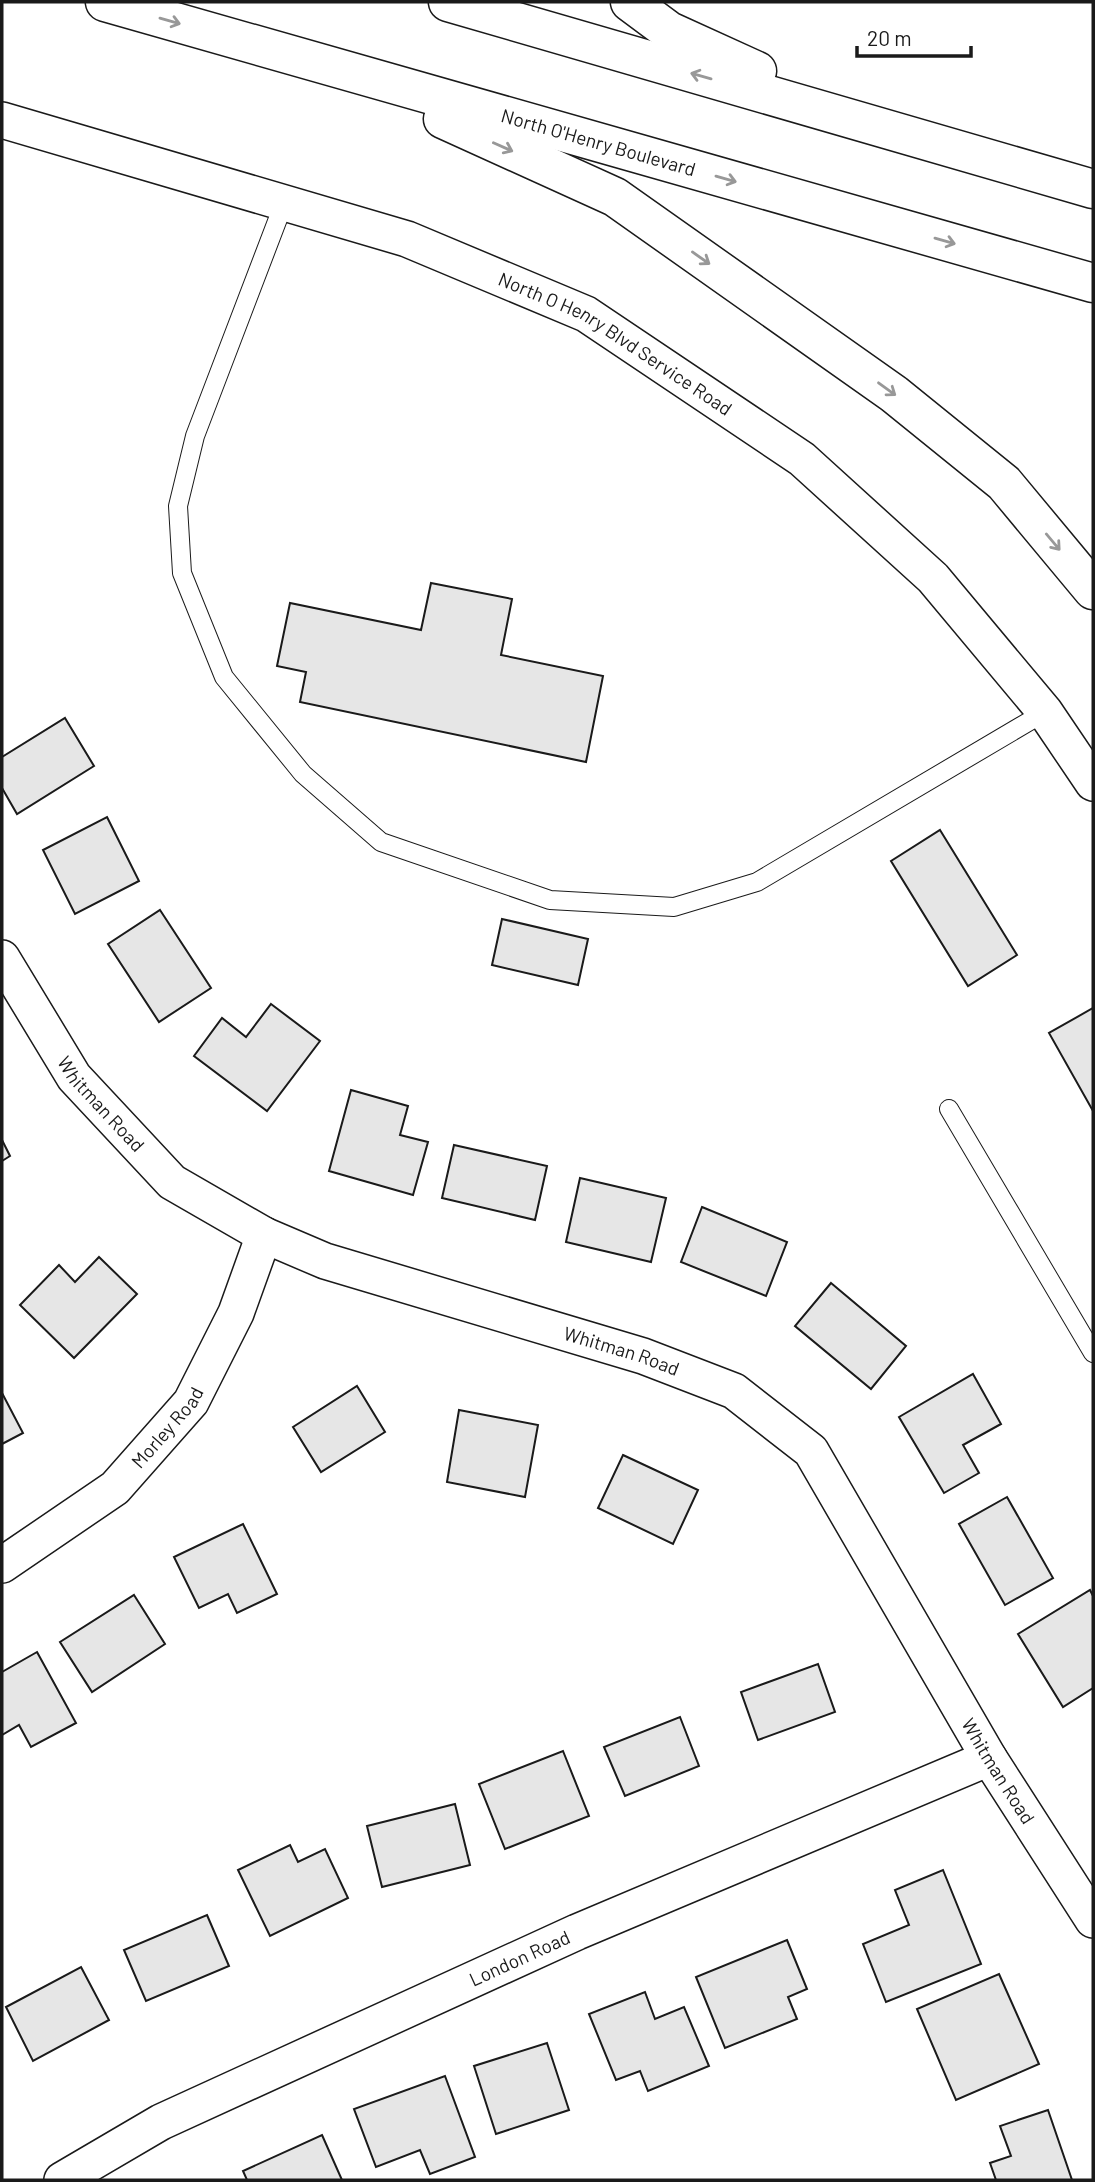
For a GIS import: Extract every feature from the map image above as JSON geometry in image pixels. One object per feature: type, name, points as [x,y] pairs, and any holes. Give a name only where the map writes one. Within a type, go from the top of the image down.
[{"type":"highway","name":"North O'Henry Boulevard","points":[[105,2],[1093,283]]},
{"type":"highway","points":[[448,2],[1093,189]]},
{"type":"highway","points":[[630,2],[669,31],[738,64],[1049,177]]},
{"type":"highway","points":[[330,68],[615,197],[894,394],[1004,483],[1093,590]]},
{"type":"street","name":"North O Henry Blvd Service Road","points":[[2,120],[407,239],[586,314],[802,459],[933,578],[1045,712],[1093,783]]},
{"type":"street","name":"Whitman Road","points":[[2,958],[74,1077],[172,1182],[264,1235],[325,1261],[643,1356],[734,1391],[811,1451],[989,1758],[1093,1920]]},
{"type":"street","name":"Morley Road","points":[[2,1565],[115,1489],[191,1402],[236,1314],[264,1235]]},
{"type":"street","name":"London Road","points":[[62,2180],[161,2122],[337,2041],[577,1932],[989,1758]]},
{"type":"lane","points":[[284,203],[195,436],[178,506],[182,573],[224,677],[303,774],[381,842],[550,900],[674,907],[757,882],[1045,712]]},
{"type":"lane","points":[[949,1109],[1093,1353]]},
{"type":"building","points":[[431,583],[512,599],[501,655],[603,676],[586,762],[300,702],[306,672],[277,666],[290,603],[421,630]]},
{"type":"building","points":[[65,718],[94,766],[17,814],[2,788],[2,757]]},
{"type":"building","points":[[107,817],[139,881],[75,914],[43,850]]},
{"type":"building","points":[[940,830],[1017,955],[968,986],[891,861]]},
{"type":"building","points":[[160,910],[211,988],[159,1022],[108,944]]},
{"type":"building","points":[[502,919],[588,939],[578,985],[492,965]]},
{"type":"building","points":[[271,1004],[320,1041],[267,1111],[194,1056],[222,1018],[246,1037]]},
{"type":"building","points":[[1093,1008],[1093,1111],[1049,1033]]},
{"type":"building","points":[[351,1090],[408,1106],[400,1135],[428,1142],[413,1195],[329,1171]]},
{"type":"building","points":[[2,1140],[10,1156],[2,1161]]},
{"type":"building","points":[[454,1145],[547,1166],[535,1220],[442,1198]]},
{"type":"building","points":[[580,1178],[666,1198],[651,1262],[566,1242]]},
{"type":"building","points":[[702,1207],[787,1242],[766,1296],[681,1262]]},
{"type":"building","points":[[99,1257],[137,1294],[74,1358],[20,1305],[59,1265],[75,1282]]},
{"type":"building","points":[[831,1283],[906,1346],[871,1389],[795,1326]]},
{"type":"building","points":[[973,1374],[1001,1424],[963,1445],[979,1473],[944,1493],[899,1417]]},
{"type":"building","points":[[357,1386],[385,1432],[321,1472],[293,1427]]},
{"type":"building","points":[[2,1393],[23,1433],[2,1444]]},
{"type":"building","points":[[459,1410],[538,1425],[525,1497],[447,1482]]},
{"type":"building","points":[[623,1455],[698,1490],[673,1544],[598,1508]]},
{"type":"building","points":[[1007,1497],[1053,1578],[1005,1605],[959,1524]]},
{"type":"building","points":[[243,1524],[277,1594],[237,1613],[228,1594],[199,1608],[174,1557]]},
{"type":"building","points":[[1090,1590],[1093,1596],[1093,1688],[1063,1707],[1018,1634]]},
{"type":"building","points":[[134,1595],[165,1644],[92,1692],[60,1642]]},
{"type":"building","points":[[37,1652],[76,1723],[31,1747],[19,1725],[2,1735],[2,1672]]},
{"type":"building","points":[[818,1664],[835,1712],[758,1740],[741,1692]]},
{"type":"building","points":[[680,1717],[699,1766],[625,1796],[604,1747]]},
{"type":"building","points":[[563,1751],[589,1816],[505,1849],[479,1784]]},
{"type":"building","points":[[455,1804],[470,1865],[382,1887],[367,1826]]},
{"type":"building","points":[[290,1845],[298,1862],[325,1849],[348,1898],[270,1936],[238,1870]]},
{"type":"building","points":[[943,1870],[981,1964],[886,2002],[863,1944],[909,1925],[895,1890]]},
{"type":"building","points":[[207,1915],[229,1966],[146,2001],[124,1950]]},
{"type":"building","points":[[787,1940],[807,1989],[788,1997],[797,2019],[725,2048],[696,1977]]},
{"type":"building","points":[[81,1967],[109,2020],[33,2061],[6,2007]]},
{"type":"building","points":[[999,1974],[1039,2064],[956,2100],[917,2009]]},
{"type":"building","points":[[645,1992],[655,2019],[684,2007],[709,2066],[648,2091],[640,2071],[616,2080],[589,2014]]},
{"type":"building","points":[[547,2043],[569,2110],[496,2134],[474,2066]]},
{"type":"building","points":[[445,2076],[475,2157],[430,2174],[420,2150],[376,2167],[354,2109]]},
{"type":"building","points":[[1048,2110],[1072,2180],[996,2180],[990,2163],[1011,2156],[1000,2126]]},
{"type":"building","points":[[322,2135],[342,2180],[247,2180],[243,2171]]}]
